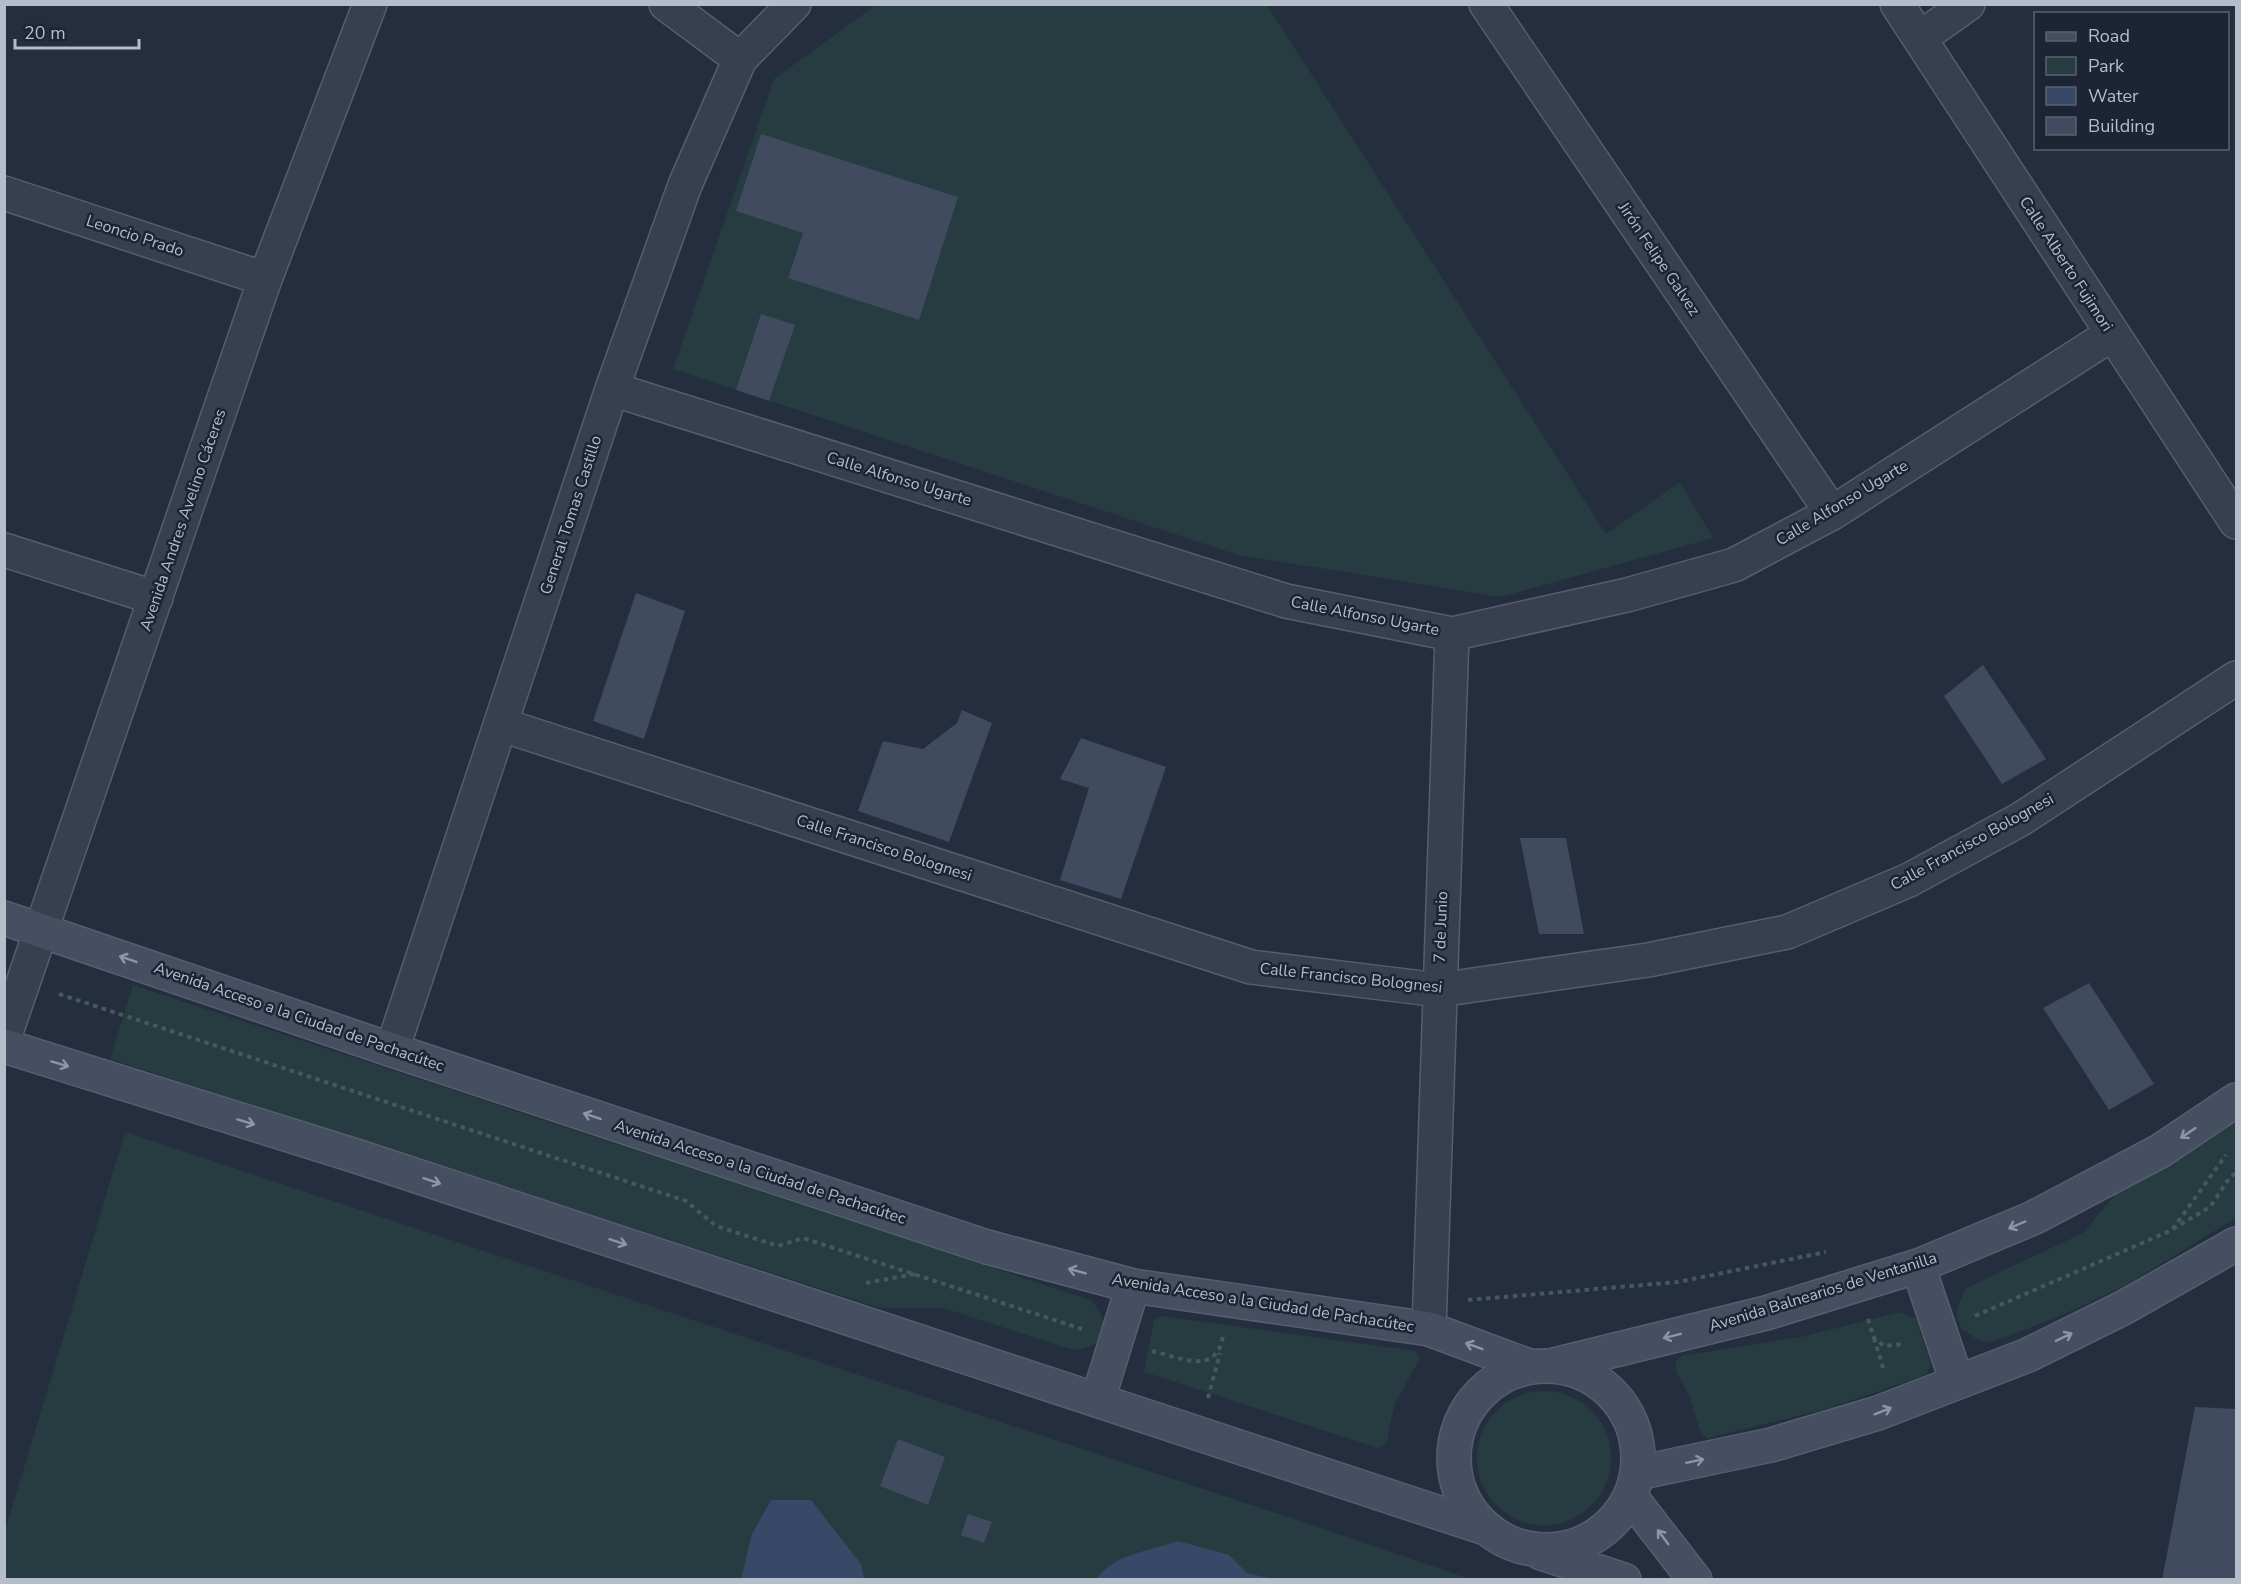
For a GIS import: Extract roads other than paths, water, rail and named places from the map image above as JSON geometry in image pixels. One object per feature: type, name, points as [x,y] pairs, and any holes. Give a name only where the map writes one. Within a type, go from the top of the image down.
[{"type":"main road","name":"Avenida Acceso a la Ciudad de Pachacútec","points":[[4,918],[392,1050],[987,1247],[1133,1286],[1429,1329],[1542,1366]]},
{"type":"main road","points":[[4,1046],[367,1160],[1098,1399],[1488,1530],[1520,1546],[1624,1580]]},
{"type":"main road","name":"Avenida Balnearios de Ventanilla","points":[[1542,1366],[1766,1313],[1918,1266],[2043,1212],[2160,1152],[2236,1100]]},
{"type":"main road","points":[[1634,1485],[1878,1413],[2028,1354],[2124,1308],[2236,1244]]},
{"type":"main road","points":[[1918,1266],[1957,1382]]},
{"type":"main road","points":[[1098,1399],[1133,1286]]},
{"type":"main road","points":[[1488,1530],[1468,1507],[1457,1480],[1454,1450],[1461,1421],[1478,1396],[1501,1377],[1542,1366],[1584,1373],[1610,1390],[1628,1413],[1638,1442],[1634,1485],[1616,1518],[1596,1536],[1572,1546],[1546,1550],[1520,1546]]},
{"type":"main road","points":[[1634,1485],[1695,1580]]},
{"type":"street","name":"Avenida Andres Avelino Cáceres","points":[[4,1038],[265,279],[370,4]]},
{"type":"street","points":[[666,4],[740,59]]},
{"type":"street","name":"General Tomas Castillo","points":[[392,1050],[612,389],[685,185],[740,59],[794,4]]},
{"type":"street","name":"Jirón Felipe Galvez","points":[[1486,4],[1832,513]]},
{"type":"street","name":"Calle Alberto Fujimori","points":[[1897,4],[2236,522]]},
{"type":"street","points":[[1920,38],[1968,4]]},
{"type":"street","name":"Leoncio Prado","points":[[4,193],[265,279]]},
{"type":"street","name":"Calle Alfonso Ugarte","points":[[612,389],[1286,601],[1452,634],[1627,595],[1734,565],[1832,513],[2112,334]]},
{"type":"street","points":[[4,550],[156,598]]},
{"type":"street","name":"7 de Junio","points":[[1429,1329],[1452,634]]},
{"type":"street","name":"Calle Francisco Bolognesi","points":[[502,725],[1251,967],[1439,990],[1648,960],[1787,932],[1909,880],[2021,819],[2236,678]]},
{"type":"water","points":[[771,1500],[811,1500],[861,1564],[864,1579],[741,1579],[752,1534]]},
{"type":"water","points":[[1178,1541],[1229,1555],[1247,1573],[1273,1579],[1097,1579],[1103,1571],[1122,1559]]}]
